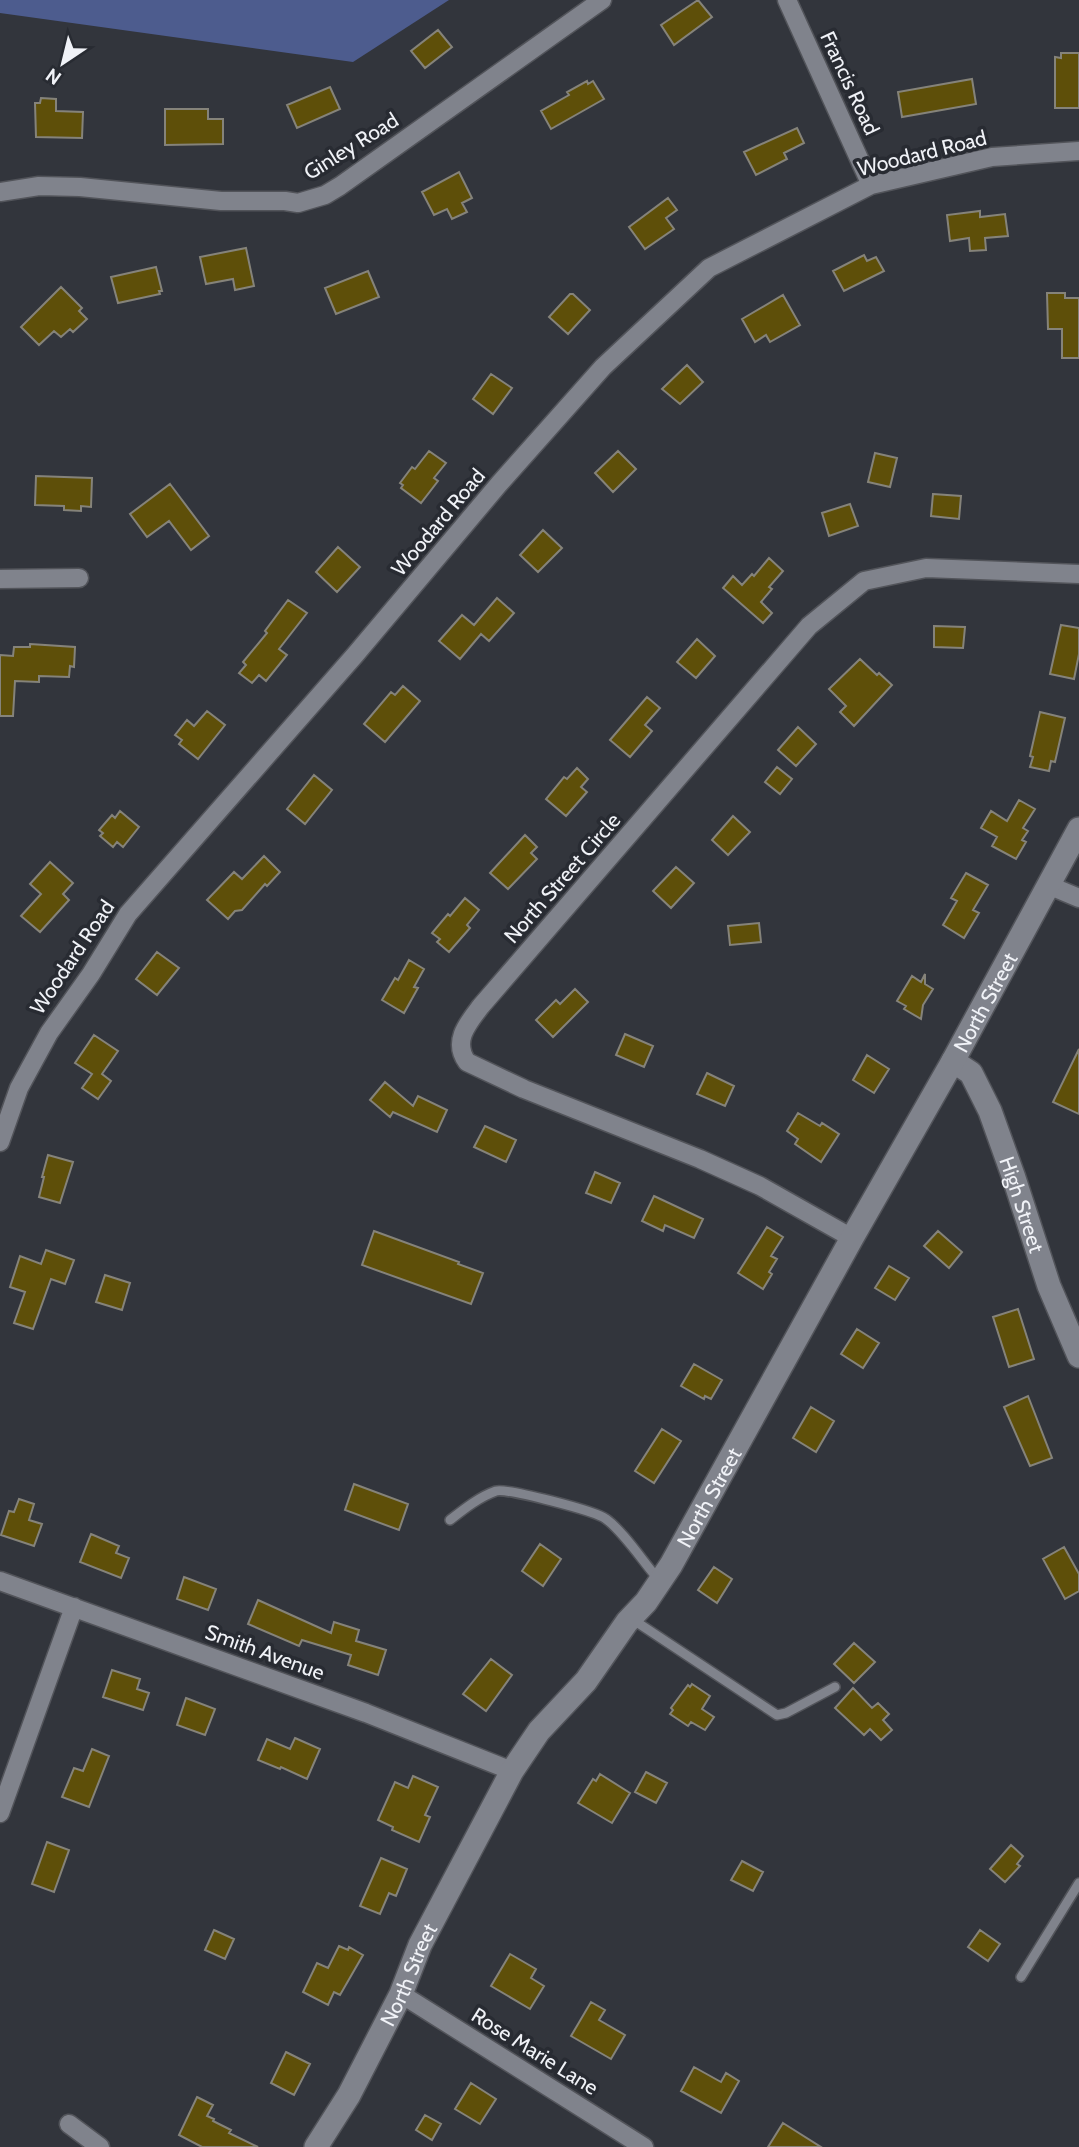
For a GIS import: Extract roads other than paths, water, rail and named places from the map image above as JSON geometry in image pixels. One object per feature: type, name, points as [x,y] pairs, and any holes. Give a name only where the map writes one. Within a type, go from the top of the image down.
[{"type":"street","name":"Ginley Road","points":[[0,192],[39,186],[80,187],[221,201],[298,203],[325,195],[602,0]]},
{"type":"street","name":"Francis Road","points":[[787,0],[871,184]]},
{"type":"street","name":"Woodard Road","points":[[0,1142],[19,1088],[49,1033],[91,974],[128,914],[603,367],[709,268],[871,184],[992,157],[1079,151]]},
{"type":"street","name":"North Street Circle","points":[[852,1238],[760,1186],[700,1159],[524,1089],[467,1062],[461,1054],[461,1035],[481,1006],[810,626],[864,582],[926,568],[1079,574]]},
{"type":"street","points":[[0,579],[79,579]]},
{"type":"street","name":"North Street","points":[[316,2147],[349,2095],[401,1994],[420,1945],[512,1771],[539,1731],[586,1681],[630,1618],[646,1602],[678,1553],[953,1061],[1079,829]]},
{"type":"street","points":[[1048,885],[1079,898]]},
{"type":"street","name":"High Street","points":[[953,1061],[971,1073],[990,1111],[1049,1286],[1079,1356]]},
{"type":"street","name":"Smith Avenue","points":[[0,1581],[366,1713],[512,1771]]},
{"type":"street","points":[[0,1813],[74,1607]]},
{"type":"street","name":"Rose Marie Lane","points":[[401,1994],[644,2147]]},
{"type":"street","points":[[69,2124],[100,2147]]},
{"type":"lane","points":[[450,1520],[471,1504],[498,1490],[515,1492],[604,1517],[619,1531],[660,1582]]},
{"type":"lane","points":[[630,1618],[777,1715],[786,1713],[835,1687]]},
{"type":"lane","points":[[1021,1977],[1079,1883]]}]
